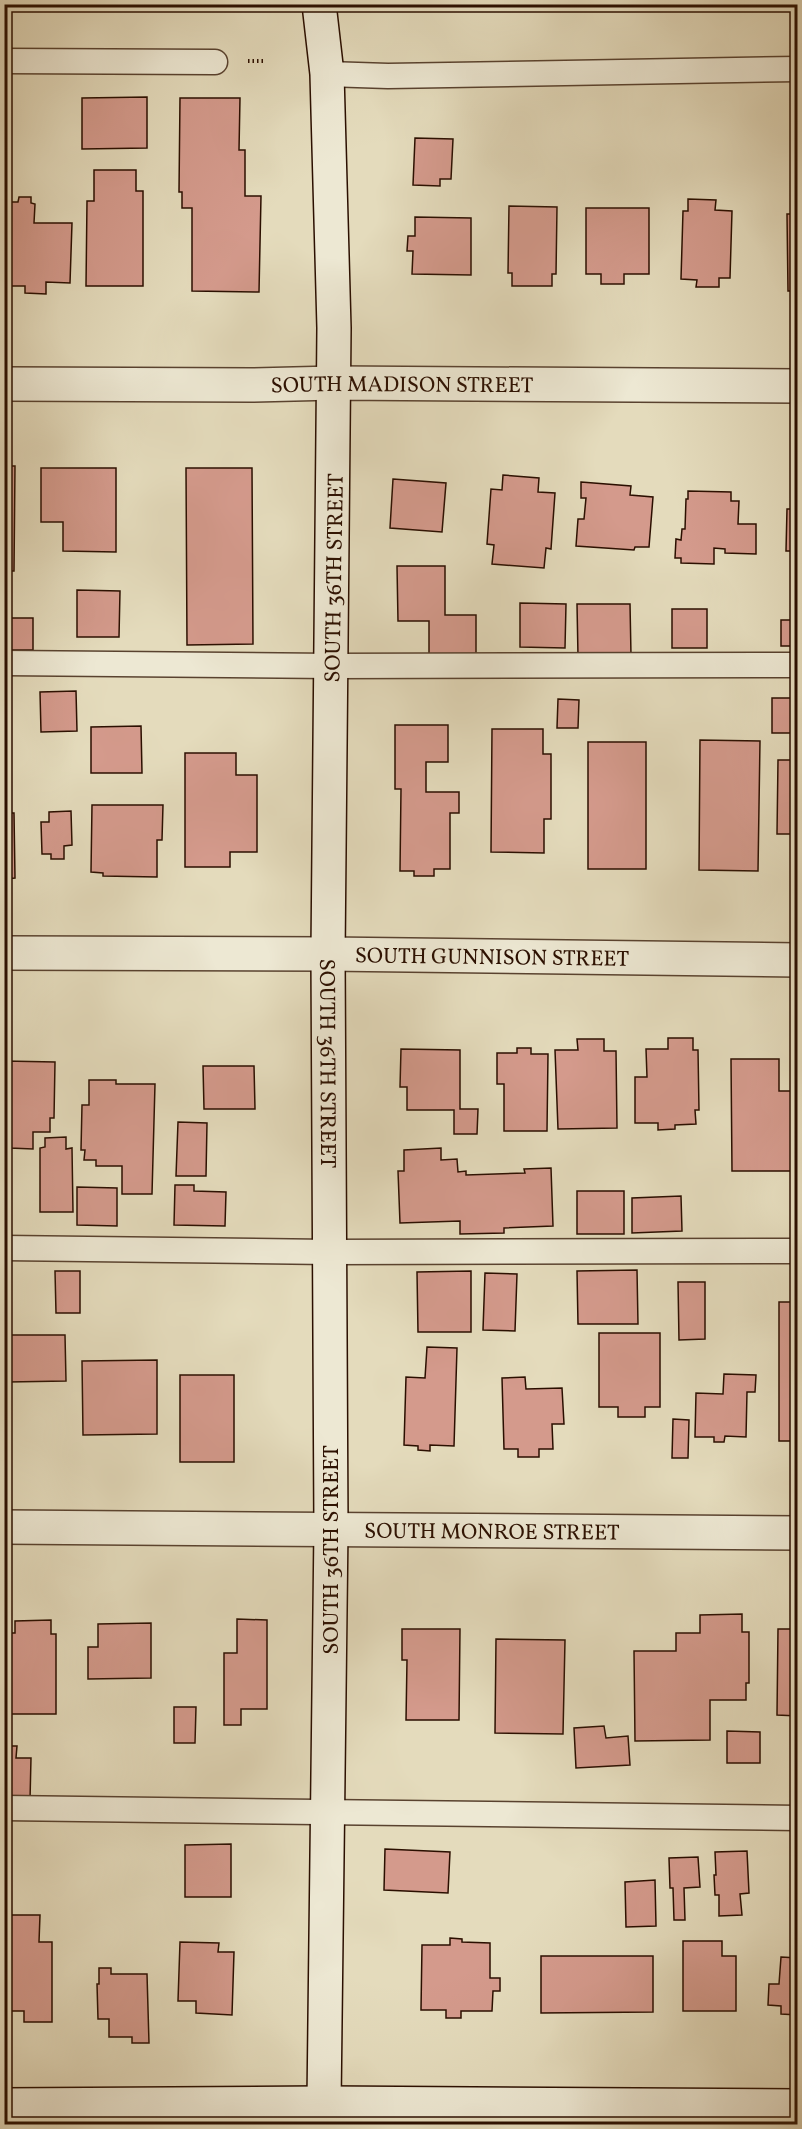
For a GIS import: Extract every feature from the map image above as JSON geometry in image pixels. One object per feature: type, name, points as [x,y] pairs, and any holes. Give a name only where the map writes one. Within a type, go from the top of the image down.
[{"type":"street","name":"SOUTH 36TH STREET","points":[[319,4],[327,74],[334,384],[328,954],[331,1528],[324,2114]]},
{"type":"street","name":"SOUTH MADISON STREET","points":[[4,384],[798,386]]},
{"type":"street","name":"SOUTH GUNNISON STREET","points":[[4,953],[328,954],[798,960]]},
{"type":"street","name":"SOUTH MONROE STREET","points":[[4,1527],[798,1533]]},
{"type":"street","points":[[4,2105],[324,2114],[798,2106]]},
{"type":"lane","points":[[4,62],[215,62]]},
{"type":"lane","points":[[327,74],[387,76],[798,69]]},
{"type":"lane","points":[[4,663],[332,666],[798,665]]},
{"type":"lane","points":[[4,1248],[329,1252],[798,1251]]},
{"type":"lane","points":[[4,1808],[798,1818]]},
{"type":"building","points":[[147,97],[147,148],[82,149],[82,98]]},
{"type":"building","points":[[180,98],[240,98],[239,150],[245,150],[245,196],[261,196],[259,292],[192,291],[192,208],[182,208],[182,192],[179,192]]},
{"type":"building","points":[[415,138],[453,139],[451,179],[440,179],[440,186],[413,185]]},
{"type":"building","points":[[94,170],[136,170],[136,191],[143,191],[143,286],[86,286],[87,201],[94,201]]},
{"type":"building","points":[[19,197],[31,197],[31,203],[35,204],[34,223],[72,223],[70,283],[46,282],[46,294],[25,293],[25,286],[4,286],[4,224],[7,224],[7,202],[18,202]]},
{"type":"building","points":[[688,199],[716,200],[715,210],[732,211],[730,278],[719,278],[719,287],[696,287],[697,280],[681,279],[683,211],[688,211]]},
{"type":"building","points":[[509,206],[557,207],[556,274],[552,274],[552,286],[512,286],[512,273],[508,273]]},
{"type":"building","points":[[586,208],[649,208],[649,274],[624,274],[624,284],[601,284],[601,274],[586,274]]},
{"type":"building","points":[[787,214],[798,214],[798,291],[788,291]]},
{"type":"building","points":[[415,217],[471,218],[471,275],[412,274],[413,251],[407,251],[408,236],[415,236]]},
{"type":"building","points":[[4,466],[15,466],[14,571],[4,571]]},
{"type":"building","points":[[41,468],[116,468],[116,552],[63,551],[63,522],[41,522]]},
{"type":"building","points":[[186,468],[252,468],[253,644],[187,645]]},
{"type":"building","points":[[503,475],[539,478],[538,492],[555,493],[551,549],[546,548],[544,568],[492,564],[494,545],[487,544],[491,489],[502,490]]},
{"type":"building","points":[[393,479],[446,483],[442,532],[390,528]]},
{"type":"building","points":[[581,482],[631,486],[630,495],[653,497],[649,547],[635,547],[634,550],[576,546],[578,519],[584,519],[586,498],[581,498]]},
{"type":"building","points":[[688,491],[731,492],[731,501],[739,501],[738,524],[756,524],[756,554],[725,553],[725,549],[714,548],[714,564],[681,563],[681,558],[675,558],[676,539],[681,540],[682,529],[685,529]]},
{"type":"building","points":[[787,509],[798,509],[798,551],[786,551]]},
{"type":"building","points":[[397,566],[445,566],[445,615],[476,615],[476,654],[429,654],[429,621],[398,621]]},
{"type":"building","points":[[77,590],[120,591],[119,637],[77,637]]},
{"type":"building","points":[[520,603],[566,604],[565,648],[520,647]]},
{"type":"building","points":[[577,604],[630,604],[631,655],[578,656]]},
{"type":"building","points":[[672,609],[707,609],[707,648],[672,648]]},
{"type":"building","points":[[4,618],[33,618],[33,650],[4,650]]},
{"type":"building","points":[[781,620],[798,620],[798,646],[781,646]]},
{"type":"building","points":[[76,691],[77,731],[41,732],[40,692]]},
{"type":"building","points":[[772,698],[798,698],[798,733],[772,733]]},
{"type":"building","points":[[558,699],[579,700],[578,728],[557,728]]},
{"type":"building","points":[[395,725],[448,725],[448,762],[426,762],[426,792],[459,792],[459,813],[450,813],[450,869],[434,869],[434,876],[414,876],[414,871],[400,871],[401,789],[395,789]]},
{"type":"building","points":[[141,726],[142,773],[91,773],[91,727]]},
{"type":"building","points":[[492,729],[543,729],[543,754],[551,754],[551,819],[544,819],[544,853],[491,852]]},
{"type":"building","points":[[700,740],[760,741],[758,871],[699,870]]},
{"type":"building","points":[[588,742],[646,742],[646,869],[588,869]]},
{"type":"building","points":[[185,753],[236,753],[236,775],[257,775],[257,852],[230,852],[230,867],[185,867]]},
{"type":"building","points":[[778,760],[798,760],[798,843],[792,843],[792,834],[777,834]]},
{"type":"building","points":[[92,805],[163,805],[162,840],[157,840],[157,877],[103,876],[103,873],[91,872]]},
{"type":"building","points":[[71,811],[72,845],[64,846],[64,859],[51,859],[51,854],[42,854],[41,822],[49,822],[49,812]]},
{"type":"building","points":[[4,813],[14,813],[15,878],[4,879]]},
{"type":"building","points":[[668,1038],[693,1038],[693,1050],[698,1050],[699,1110],[695,1110],[696,1124],[675,1125],[675,1129],[658,1130],[658,1123],[635,1123],[635,1077],[647,1077],[646,1049],[668,1049]]},
{"type":"building","points":[[577,1039],[604,1039],[604,1051],[616,1051],[617,1128],[558,1129],[555,1050],[578,1050]]},
{"type":"building","points":[[517,1048],[531,1048],[531,1054],[548,1054],[547,1131],[504,1131],[504,1084],[497,1084],[497,1053],[517,1053]]},
{"type":"building","points":[[401,1049],[460,1050],[460,1109],[478,1109],[477,1134],[454,1134],[454,1110],[407,1110],[407,1087],[400,1087]]},
{"type":"building","points":[[731,1059],[779,1059],[779,1091],[798,1091],[798,1171],[732,1171]]},
{"type":"building","points":[[4,1061],[55,1062],[54,1118],[50,1118],[50,1132],[33,1132],[33,1149],[10,1148],[11,1135],[4,1135]]},
{"type":"building","points":[[203,1066],[254,1066],[255,1109],[204,1109]]},
{"type":"building","points":[[89,1080],[116,1080],[116,1084],[155,1084],[152,1194],[122,1194],[122,1166],[96,1166],[96,1160],[84,1160],[85,1150],[81,1150],[82,1105],[89,1105]]},
{"type":"building","points":[[178,1122],[207,1123],[206,1176],[176,1176]]},
{"type":"building","points":[[66,1137],[66,1149],[72,1148],[73,1212],[40,1212],[40,1148],[45,1147],[45,1138]]},
{"type":"building","points":[[441,1148],[441,1160],[457,1159],[458,1172],[466,1171],[466,1175],[525,1173],[524,1169],[551,1168],[553,1226],[504,1228],[504,1233],[460,1234],[460,1221],[400,1223],[398,1171],[404,1171],[404,1150]]},
{"type":"building","points":[[175,1185],[194,1185],[194,1191],[226,1192],[225,1226],[174,1225]]},
{"type":"building","points":[[77,1187],[117,1188],[117,1226],[77,1225]]},
{"type":"building","points":[[577,1191],[624,1191],[624,1234],[577,1234]]},
{"type":"building","points":[[681,1196],[682,1231],[632,1233],[632,1198]]},
{"type":"building","points":[[637,1270],[638,1324],[578,1324],[577,1271]]},
{"type":"building","points":[[55,1271],[80,1271],[80,1313],[56,1313]]},
{"type":"building","points":[[471,1271],[471,1332],[418,1332],[417,1272]]},
{"type":"building","points":[[485,1273],[517,1274],[515,1331],[483,1330]]},
{"type":"building","points":[[678,1282],[705,1282],[705,1339],[679,1340]]},
{"type":"building","points":[[779,1302],[798,1302],[798,1441],[779,1441]]},
{"type":"building","points":[[599,1333],[660,1333],[660,1407],[645,1407],[645,1417],[618,1417],[618,1407],[599,1407]]},
{"type":"building","points":[[7,1335],[65,1335],[66,1381],[8,1382]]},
{"type":"building","points":[[427,1347],[457,1348],[454,1446],[430,1445],[430,1451],[418,1450],[418,1446],[404,1445],[406,1377],[425,1378]]},
{"type":"building","points":[[157,1360],[157,1434],[83,1435],[82,1361]]},
{"type":"building","points":[[724,1374],[756,1375],[755,1392],[747,1392],[746,1437],[725,1436],[724,1442],[714,1442],[714,1437],[695,1437],[696,1393],[723,1394]]},
{"type":"building","points":[[180,1375],[234,1375],[234,1462],[180,1462]]},
{"type":"building","points":[[525,1377],[526,1389],[562,1388],[564,1424],[552,1424],[553,1449],[539,1449],[539,1457],[518,1457],[518,1449],[504,1449],[502,1378]]},
{"type":"building","points":[[673,1419],[689,1420],[688,1458],[672,1458]]},
{"type":"building","points":[[742,1614],[742,1632],[749,1632],[749,1683],[746,1683],[746,1700],[710,1700],[710,1740],[635,1741],[634,1651],[676,1651],[676,1633],[700,1633],[700,1615]]},
{"type":"building","points":[[237,1619],[267,1620],[267,1709],[241,1709],[241,1725],[224,1725],[224,1653],[237,1653]]},
{"type":"building","points":[[51,1620],[51,1634],[56,1634],[56,1714],[10,1714],[10,1679],[4,1679],[4,1633],[15,1633],[15,1621]]},
{"type":"building","points":[[151,1623],[151,1678],[88,1679],[88,1647],[98,1647],[98,1624]]},
{"type":"building","points":[[402,1629],[460,1629],[459,1720],[406,1720],[407,1660],[402,1660]]},
{"type":"building","points":[[778,1629],[798,1629],[798,1716],[777,1715]]},
{"type":"building","points":[[496,1639],[565,1640],[563,1734],[495,1733]]},
{"type":"building","points":[[174,1707],[196,1707],[195,1743],[174,1743]]},
{"type":"building","points":[[604,1726],[606,1738],[628,1736],[630,1765],[576,1768],[574,1728]]},
{"type":"building","points":[[727,1731],[760,1732],[760,1763],[727,1763]]},
{"type":"building","points":[[4,1746],[17,1746],[16,1758],[31,1758],[30,1800],[4,1799]]},
{"type":"building","points":[[231,1844],[231,1897],[185,1897],[185,1845]]},
{"type":"building","points":[[385,1849],[450,1852],[448,1893],[384,1890]]},
{"type":"building","points":[[747,1851],[749,1893],[740,1894],[742,1915],[719,1916],[719,1895],[715,1895],[715,1852]]},
{"type":"building","points":[[698,1857],[700,1887],[684,1888],[685,1920],[674,1920],[669,1858]]},
{"type":"building","points":[[655,1880],[656,1926],[626,1927],[625,1882]]},
{"type":"building","points":[[4,1915],[40,1915],[39,1942],[52,1942],[52,2022],[24,2022],[24,2011],[4,2011]]},
{"type":"building","points":[[450,1938],[462,1939],[462,1942],[490,1943],[490,1978],[500,1978],[500,1991],[493,1991],[492,2011],[461,2011],[461,2018],[446,2018],[446,2010],[421,2010],[422,1945],[450,1945]]},
{"type":"building","points":[[683,1941],[722,1941],[722,1956],[736,1956],[736,2011],[683,2011]]},
{"type":"building","points":[[180,1942],[219,1943],[218,1952],[234,1952],[232,2015],[196,2013],[196,2001],[178,2001]]},
{"type":"building","points":[[541,1956],[653,1956],[653,2012],[541,2013]]},
{"type":"building","points":[[781,1957],[798,1958],[798,2015],[781,2014],[781,2006],[768,2005],[769,1984],[779,1984]]},
{"type":"building","points":[[99,1968],[111,1968],[111,1974],[147,1974],[149,2043],[132,2043],[132,2037],[109,2037],[109,2019],[98,2019]]}]
